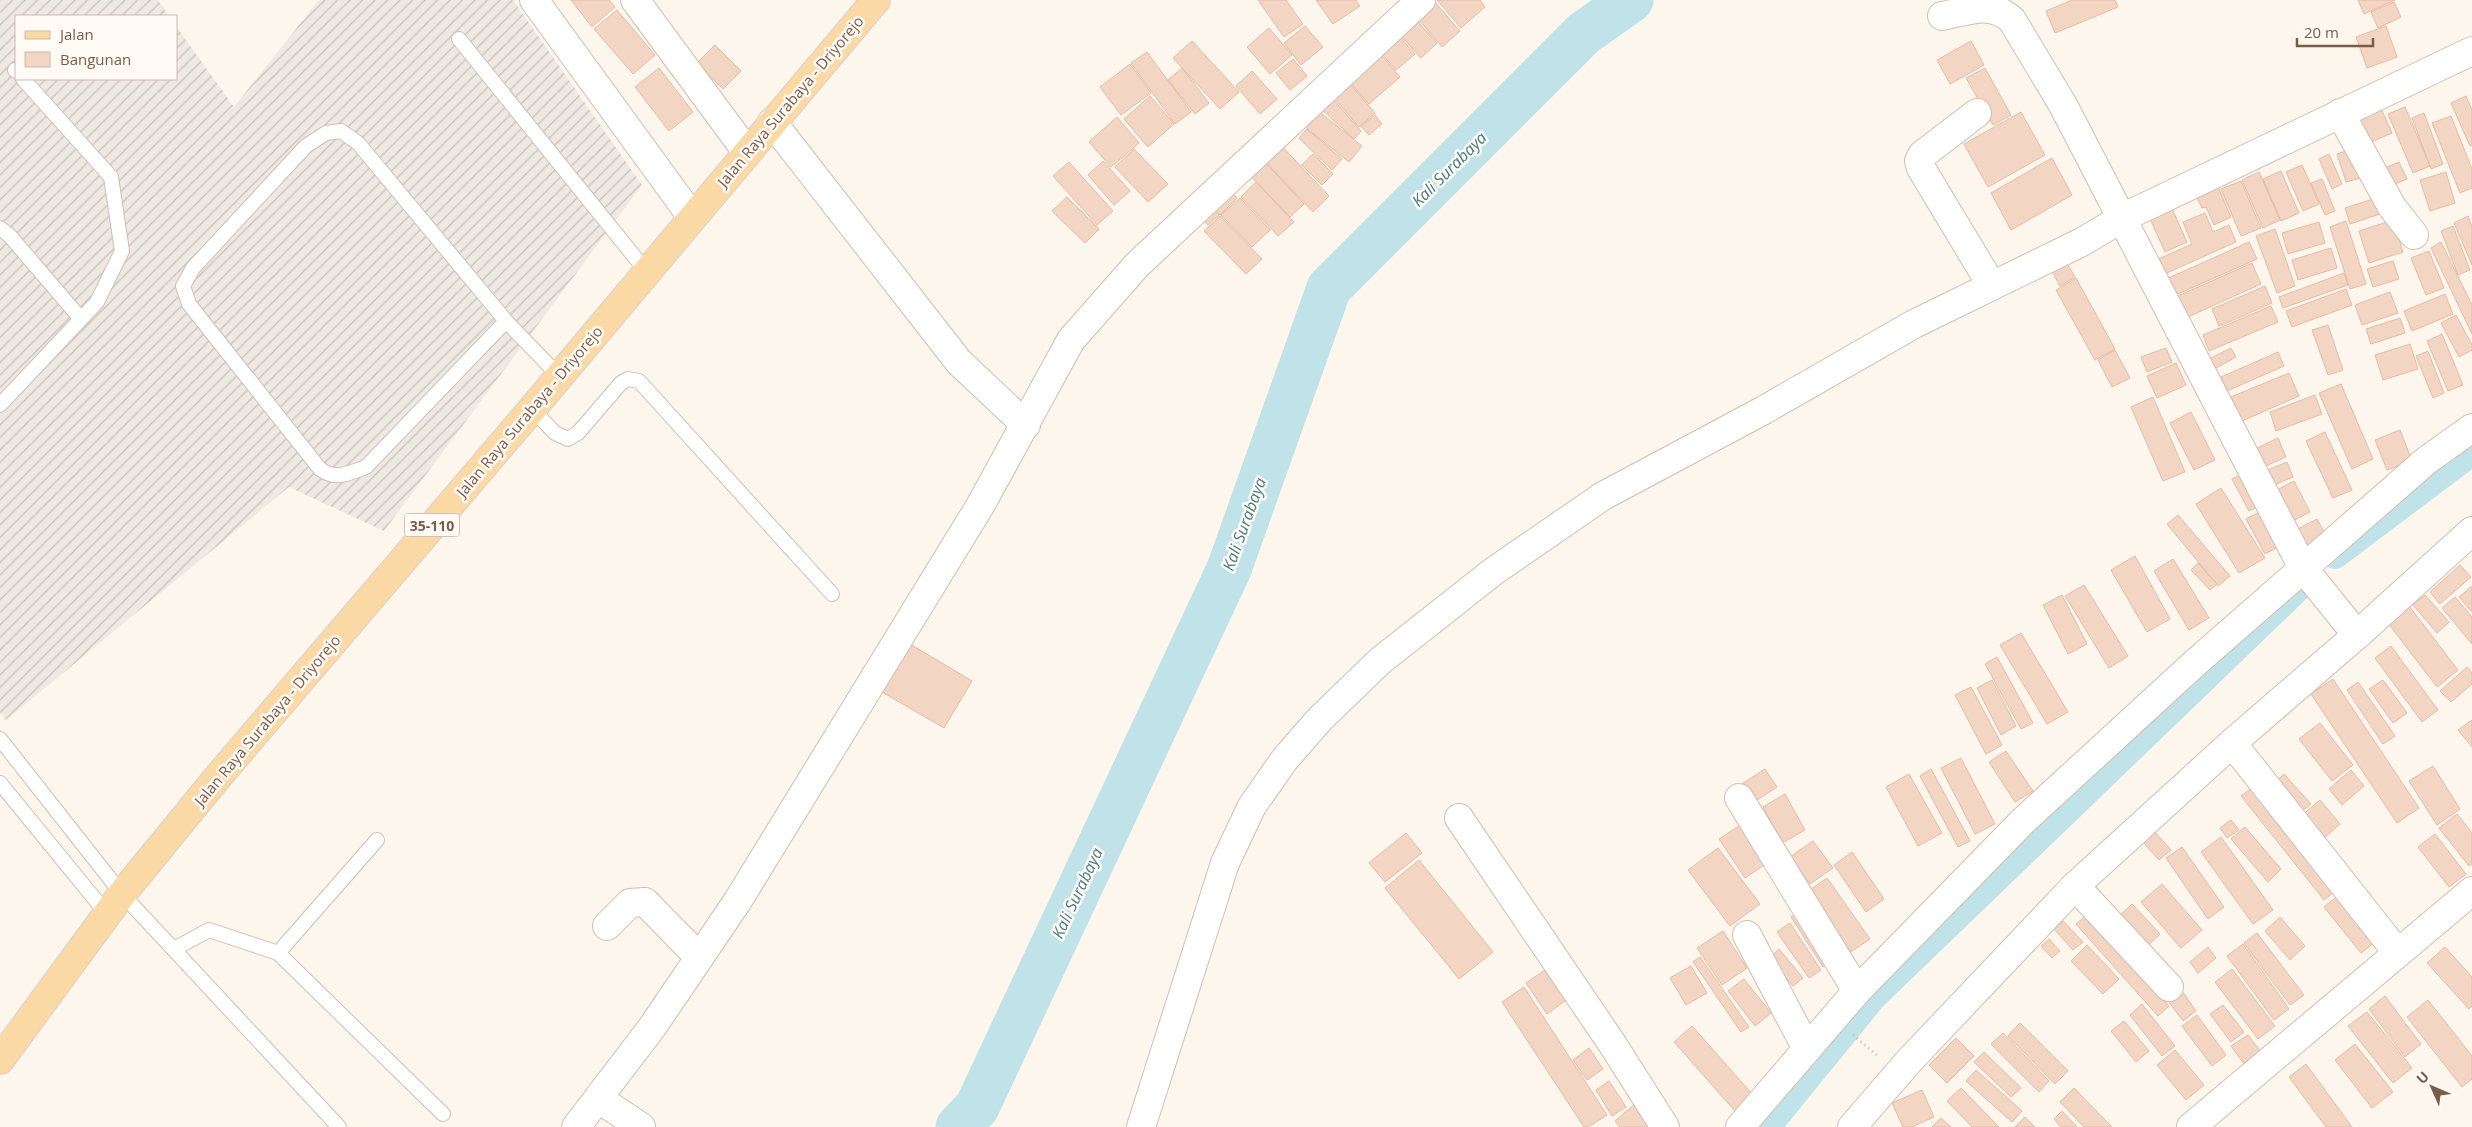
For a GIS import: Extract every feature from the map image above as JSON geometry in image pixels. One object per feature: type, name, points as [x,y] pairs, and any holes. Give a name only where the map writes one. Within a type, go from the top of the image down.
[{"type":"main road","name":"Jalan Raya Surabaya - Driyorejo","points":[[0,1060],[115,904],[341,631],[532,409],[747,152],[868,3]]},
{"type":"street","points":[[534,0],[692,217]]},
{"type":"street","points":[[634,0],[747,152]]},
{"type":"street","points":[[576,1127],[653,1026],[737,902],[980,506],[1071,340],[1137,265],[1410,3]]},
{"type":"street","points":[[1942,16],[1991,7],[2003,12],[2012,20],[2063,105],[2306,571],[2349,625]]},
{"type":"street","points":[[1141,1127],[1225,862],[1252,806],[1285,759],[1320,719],[1380,661],[1486,577],[1603,496],[1764,410],[1914,324],[2082,242],[2122,218],[2472,51]]},
{"type":"street","points":[[1977,113],[1922,155],[1919,161],[1921,168],[1992,286]]},
{"type":"street","points":[[2340,113],[2392,207],[2414,235]]},
{"type":"street","points":[[772,122],[959,362],[1026,425]]},
{"type":"street","points":[[1740,1127],[1857,991],[2023,821],[2195,663],[2306,571],[2427,460],[2472,428]]},
{"type":"street","points":[[1852,1127],[1909,1061],[2075,886],[2232,743],[2349,625],[2472,531]]},
{"type":"street","points":[[2232,743],[2397,952]]},
{"type":"street","points":[[1739,798],[1857,991]]},
{"type":"street","points":[[1459,818],[1613,1045],[1665,1127]]},
{"type":"street","points":[[2075,886],[2169,987]]},
{"type":"street","points":[[2191,1127],[2397,952],[2472,891]]},
{"type":"street","points":[[607,926],[630,903],[645,902],[700,957]]},
{"type":"street","points":[[1747,935],[1807,1049]]},
{"type":"street","points":[[599,1098],[641,1127]]},
{"type":"lane","points":[[459,39],[646,271]]},
{"type":"lane","points":[[0,404],[96,302],[122,252],[111,177],[23,80]]},
{"type":"lane","points":[[506,321],[366,467],[343,476],[328,475],[320,470],[189,304],[184,286],[193,268],[306,146],[326,133],[341,131],[358,143],[506,321],[559,376]]},
{"type":"lane","points":[[0,228],[10,236],[81,319]]},
{"type":"lane","points":[[532,409],[555,434],[568,438],[578,434],[621,383],[628,379],[636,380],[832,594]]},
{"type":"lane","points":[[0,739],[115,904]]},
{"type":"lane","points":[[0,783],[115,904],[174,949],[339,1127]]},
{"type":"lane","points":[[278,954],[377,840]]},
{"type":"lane","points":[[174,949],[209,930],[278,954],[443,1114]]},
{"type":"path","points":[[1851,1033],[1883,1060]]},
{"type":"shaded area","points":[[0,0],[158,0],[168,15],[15,15],[15,80],[178,80],[178,29],[234,107],[319,0],[513,0],[642,185],[384,531],[289,487],[6,720],[0,713]]},
{"type":"building","points":[[571,0],[609,0],[615,7],[592,27]]},
{"type":"building","points":[[1258,0],[1286,0],[1303,24],[1284,37]]},
{"type":"building","points":[[1316,0],[1356,0],[1360,6],[1333,24]]},
{"type":"building","points":[[1433,0],[1460,31],[1442,47],[1413,13]]},
{"type":"building","points":[[1437,0],[1480,0],[1485,7],[1461,28]]},
{"type":"building","points":[[2072,0],[2115,0],[2118,7],[2055,33],[2046,11]]},
{"type":"building","points":[[2358,0],[2395,0],[2364,14]]},
{"type":"building","points":[[2394,2],[2401,17],[2378,28],[2371,12]]},
{"type":"building","points":[[617,10],[655,55],[633,74],[594,29]]},
{"type":"building","points":[[1411,14],[1437,43],[1421,58],[1395,29]]},
{"type":"building","points":[[1305,26],[1323,47],[1301,65],[1284,43]]},
{"type":"building","points":[[2386,26],[2397,57],[2367,68],[2356,37]]},
{"type":"building","points":[[1269,28],[1292,55],[1270,74],[1247,47]]},
{"type":"building","points":[[1392,28],[1415,54],[1396,70],[1373,44]]},
{"type":"building","points":[[1192,41],[1239,92],[1220,109],[1173,58]]},
{"type":"building","points":[[1971,41],[1984,65],[1950,84],[1937,60]]},
{"type":"building","points":[[715,45],[741,71],[723,89],[697,63]]},
{"type":"building","points":[[1376,49],[1400,77],[1369,104],[1344,76]]},
{"type":"building","points":[[1147,52],[1191,112],[1175,124],[1131,63]]},
{"type":"building","points":[[1293,59],[1307,76],[1290,90],[1276,73]]},
{"type":"building","points":[[1130,64],[1151,93],[1121,115],[1100,87]]},
{"type":"building","points":[[659,68],[693,112],[669,131],[635,87]]},
{"type":"building","points":[[1182,68],[1209,103],[1195,114],[1168,80]]},
{"type":"building","points":[[1985,68],[2011,115],[1993,125],[1966,78]]},
{"type":"building","points":[[1252,71],[1277,99],[1260,114],[1236,86]]},
{"type":"building","points":[[1343,76],[1375,113],[1359,127],[1327,90]]},
{"type":"building","points":[[1329,95],[1361,131],[1354,139],[1317,105]]},
{"type":"building","points":[[1150,96],[1174,124],[1148,147],[1124,119]]},
{"type":"building","points":[[2466,96],[2472,110],[2472,145],[2470,146],[2451,103]]},
{"type":"building","points":[[2379,104],[2392,133],[2362,146],[2349,118]]},
{"type":"building","points":[[1312,106],[1362,146],[1349,162],[1299,122]]},
{"type":"building","points":[[2405,107],[2430,166],[2413,173],[2388,114]]},
{"type":"building","points":[[2021,112],[2045,155],[1988,187],[1964,144]]},
{"type":"building","points":[[2424,113],[2443,164],[2431,169],[2412,118]]},
{"type":"building","points":[[1375,115],[1382,124],[1369,135],[1361,126]]},
{"type":"building","points":[[2451,116],[2472,169],[2472,188],[2460,193],[2432,123]]},
{"type":"building","points":[[1117,117],[1139,143],[1111,167],[1089,142]]},
{"type":"building","points":[[1307,129],[1342,159],[1332,170],[1299,138]]},
{"type":"building","points":[[1276,140],[1329,196],[1313,212],[1259,155]]},
{"type":"building","points":[[2355,148],[2364,177],[2346,182],[2337,154]]},
{"type":"building","points":[[1134,149],[1168,184],[1148,202],[1115,167]]},
{"type":"building","points":[[1313,154],[1333,174],[1322,185],[1302,165]]},
{"type":"building","points":[[2329,154],[2342,184],[2332,189],[2319,159]]},
{"type":"building","points":[[1260,157],[1304,204],[1290,217],[1246,171]]},
{"type":"building","points":[[2052,158],[2072,195],[2011,230],[1991,193]]},
{"type":"building","points":[[1103,161],[1130,191],[1114,205],[1088,175]]},
{"type":"building","points":[[1069,162],[1113,211],[1097,225],[1053,176]]},
{"type":"building","points":[[2399,162],[2407,179],[2393,185],[2385,168]]},
{"type":"building","points":[[2302,165],[2319,204],[2303,211],[2286,172]]},
{"type":"building","points":[[2281,171],[2299,213],[2281,221],[2263,179]]},
{"type":"building","points":[[2259,172],[2280,220],[2263,228],[2242,180]]},
{"type":"building","points":[[2446,172],[2455,203],[2430,211],[2420,180]]},
{"type":"building","points":[[2322,179],[2335,211],[2325,215],[2311,183]]},
{"type":"building","points":[[2241,181],[2261,228],[2241,236],[2221,189]]},
{"type":"building","points":[[1256,182],[1294,222],[1278,236],[1241,197]]},
{"type":"building","points":[[2216,182],[2231,217],[2214,225],[2206,207],[2202,208],[2194,191]]},
{"type":"building","points":[[1227,188],[1237,198],[1220,215],[1210,204]]},
{"type":"building","points":[[1067,197],[1099,229],[1085,243],[1052,211]]},
{"type":"building","points":[[2379,197],[2383,213],[2350,224],[2345,208]]},
{"type":"building","points":[[1240,198],[1270,230],[1252,247],[1221,215]]},
{"type":"building","points":[[2169,202],[2187,242],[2165,252],[2147,212]]},
{"type":"building","points":[[1208,203],[1219,215],[1208,225],[1197,214]]},
{"type":"building","points":[[2205,213],[2213,232],[2229,225],[2236,242],[2160,276],[2154,261],[2192,244],[2183,222]]},
{"type":"building","points":[[1220,216],[1262,259],[1246,274],[1204,231]]},
{"type":"building","points":[[2468,216],[2472,227],[2472,265],[2454,223]]},
{"type":"building","points":[[2393,220],[2403,252],[2369,263],[2359,231]]},
{"type":"building","points":[[2346,221],[2366,284],[2350,289],[2330,227]]},
{"type":"building","points":[[2319,222],[2325,243],[2288,254],[2282,233]]},
{"type":"building","points":[[2453,226],[2470,270],[2458,275],[2441,231]]},
{"type":"building","points":[[2275,229],[2295,286],[2277,293],[2256,236]]},
{"type":"building","points":[[2249,242],[2257,259],[2171,297],[2164,280]]},
{"type":"building","points":[[2441,242],[2472,305],[2472,334],[2431,248]]},
{"type":"building","points":[[2331,248],[2337,268],[2298,280],[2292,260]]},
{"type":"building","points":[[2429,251],[2444,288],[2426,295],[2411,258]]},
{"type":"building","points":[[2064,258],[2075,277],[2060,286],[2049,266]]},
{"type":"building","points":[[2393,261],[2399,279],[2373,287],[2367,269]]},
{"type":"building","points":[[2252,263],[2261,284],[2179,321],[2169,300]]},
{"type":"building","points":[[2344,273],[2348,285],[2283,308],[2279,297]]},
{"type":"building","points":[[2076,278],[2115,349],[2095,360],[2056,290]]},
{"type":"building","points":[[2265,286],[2272,303],[2219,326],[2212,309]]},
{"type":"building","points":[[2346,289],[2352,305],[2292,327],[2286,311]]},
{"type":"building","points":[[2390,292],[2398,313],[2362,325],[2355,305]]},
{"type":"building","points":[[2445,294],[2453,314],[2412,331],[2404,311]]},
{"type":"building","points":[[2271,306],[2278,322],[2209,351],[2203,335]]},
{"type":"building","points":[[2456,315],[2472,345],[2472,350],[2459,357],[2441,323]]},
{"type":"building","points":[[2400,318],[2405,333],[2371,344],[2366,329]]},
{"type":"building","points":[[2328,325],[2343,370],[2328,375],[2312,330]]},
{"type":"building","points":[[2442,334],[2463,385],[2448,391],[2427,341]]},
{"type":"building","points":[[2410,344],[2418,369],[2383,380],[2375,355]]},
{"type":"building","points":[[2166,348],[2172,362],[2147,372],[2141,357]]},
{"type":"building","points":[[2231,348],[2236,357],[2214,369],[2209,359]]},
{"type":"building","points":[[2115,350],[2130,378],[2112,387],[2098,360]]},
{"type":"building","points":[[2428,351],[2444,393],[2433,398],[2416,356]]},
{"type":"building","points":[[2278,352],[2284,366],[2227,391],[2221,377]]},
{"type":"building","points":[[2176,363],[2186,385],[2157,398],[2147,376]]},
{"type":"building","points":[[2289,373],[2299,396],[2242,421],[2231,397]]},
{"type":"building","points":[[2341,384],[2373,459],[2352,469],[2319,393]]},
{"type":"building","points":[[2315,395],[2322,414],[2276,431],[2270,412]]},
{"type":"building","points":[[2153,397],[2185,472],[2163,481],[2131,407]]},
{"type":"building","points":[[2191,412],[2215,460],[2194,470],[2170,423]]},
{"type":"building","points":[[2400,430],[2412,461],[2387,470],[2375,440]]},
{"type":"building","points":[[2325,432],[2352,490],[2333,498],[2306,441]]},
{"type":"building","points":[[2278,438],[2286,457],[2259,469],[2251,451]]},
{"type":"building","points":[[2287,462],[2293,477],[2269,487],[2263,472]]},
{"type":"building","points":[[2245,472],[2261,505],[2249,511],[2232,479]]},
{"type":"building","points":[[2294,481],[2310,512],[2291,522],[2275,491]]},
{"type":"building","points":[[2221,488],[2265,558],[2239,573],[2196,504]]},
{"type":"building","points":[[2263,510],[2282,545],[2265,554],[2246,519]]},
{"type":"building","points":[[2178,515],[2230,576],[2218,586],[2167,524]]},
{"type":"building","points":[[2317,519],[2327,537],[2300,551],[2290,533]]},
{"type":"building","points":[[2135,556],[2170,619],[2147,632],[2111,570]]},
{"type":"building","points":[[2173,559],[2209,618],[2189,630],[2154,571]]},
{"type":"building","points":[[2198,563],[2217,584],[2210,590],[2191,570]]},
{"type":"building","points":[[2460,565],[2471,577],[2440,604],[2430,592]]},
{"type":"building","points":[[2084,585],[2128,656],[2109,668],[2065,596]]},
{"type":"building","points":[[2472,586],[2472,612],[2459,597]]},
{"type":"building","points":[[2062,595],[2087,644],[2068,654],[2043,605]]},
{"type":"building","points":[[2425,595],[2449,622],[2437,633],[2413,605]]},
{"type":"building","points":[[2455,597],[2472,617],[2472,644],[2442,608]]},
{"type":"building","points":[[2409,606],[2458,670],[2437,687],[2388,623]]},
{"type":"building","points":[[2021,633],[2068,712],[2047,724],[2000,645]]},
{"type":"building","points":[[905,641],[972,681],[944,728],[877,689]]},
{"type":"building","points":[[2391,646],[2438,710],[2422,722],[2375,658]]},
{"type":"building","points":[[1997,657],[2033,723],[2021,729],[1985,664]]},
{"type":"building","points":[[2467,667],[2472,673],[2472,684],[2451,702],[2440,691]]},
{"type":"building","points":[[2333,679],[2419,808],[2397,823],[2311,694]]},
{"type":"building","points":[[1992,680],[2016,726],[2001,735],[1977,688]]},
{"type":"building","points":[[2383,680],[2407,713],[2393,723],[2369,689]]},
{"type":"building","points":[[2358,682],[2395,736],[2383,744],[2347,690]]},
{"type":"building","points":[[1971,687],[2002,745],[1986,754],[1955,695]]},
{"type":"building","points":[[2472,720],[2472,747],[2458,730]]},
{"type":"building","points":[[2320,723],[2353,765],[2332,781],[2299,739]]},
{"type":"building","points":[[2006,751],[2033,791],[2015,802],[1989,762]]},
{"type":"building","points":[[1961,758],[1995,824],[1975,834],[1941,768]]},
{"type":"building","points":[[2433,766],[2460,809],[2437,825],[2409,781]]},
{"type":"building","points":[[1765,769],[1777,787],[1751,804],[1739,786]]},
{"type":"building","points":[[1931,769],[1970,841],[1958,847],[1920,776]]},
{"type":"building","points":[[2351,770],[2364,786],[2342,805],[2329,789]]},
{"type":"building","points":[[1909,774],[1942,833],[1918,846],[1886,787]]},
{"type":"building","points":[[2284,774],[2311,804],[2301,812],[2274,783]]},
{"type":"building","points":[[2257,784],[2339,888],[2324,900],[2241,796]]},
{"type":"building","points":[[1785,794],[1805,830],[1782,843],[1763,807]]},
{"type":"building","points":[[2320,800],[2340,824],[2322,840],[2301,816]]},
{"type":"building","points":[[2457,814],[2472,833],[2472,864],[2469,866],[2439,828]]},
{"type":"building","points":[[2231,820],[2239,830],[2227,838],[2220,828]]},
{"type":"building","points":[[1742,824],[1767,863],[1745,878],[1719,839]]},
{"type":"building","points":[[2245,827],[2281,869],[2268,882],[2231,839]]},
{"type":"building","points":[[2155,832],[2171,850],[2159,860],[2143,842]]},
{"type":"building","points":[[1406,833],[1422,853],[1385,882],[1369,863]]},
{"type":"building","points":[[2435,834],[2466,874],[2449,887],[2418,847]]},
{"type":"building","points":[[2221,837],[2273,910],[2253,924],[2201,852]]},
{"type":"building","points":[[1813,841],[1833,868],[1810,884],[1790,857]]},
{"type":"building","points":[[2182,847],[2224,907],[2208,919],[2166,858]]},
{"type":"building","points":[[1718,848],[1760,904],[1730,926],[1688,870]]},
{"type":"building","points":[[1852,852],[1884,899],[1866,912],[1834,865]]},
{"type":"building","points":[[1419,860],[1493,952],[1459,979],[1385,888]]},
{"type":"building","points":[[1827,878],[1870,939],[1846,955],[1804,894]]},
{"type":"building","points":[[2162,884],[2202,930],[2181,948],[2141,902]]},
{"type":"building","points":[[2341,893],[2379,939],[2361,953],[2324,907]]},
{"type":"building","points":[[2132,904],[2160,934],[2141,952],[2113,922]]},
{"type":"building","points":[[1802,910],[1835,959],[1823,967],[1791,917]]},
{"type":"building","points":[[2087,915],[2169,1006],[2158,1016],[2076,924]]},
{"type":"building","points":[[2280,917],[2305,946],[2290,960],[2265,931]]},
{"type":"building","points":[[2063,921],[2083,942],[2073,950],[2054,929]]},
{"type":"building","points":[[1790,923],[1821,970],[1809,978],[1777,932]]},
{"type":"building","points":[[1723,931],[1747,968],[1722,985],[1697,948]]},
{"type":"building","points":[[2257,933],[2304,995],[2290,1005],[2244,943]]},
{"type":"building","points":[[2049,939],[2060,951],[2052,958],[2041,946]]},
{"type":"building","points":[[2243,944],[2289,1009],[2274,1020],[2227,956]]},
{"type":"building","points":[[2087,945],[2119,979],[2103,994],[2071,961]]},
{"type":"building","points":[[2208,947],[2216,958],[2198,973],[2190,962]]},
{"type":"building","points":[[2445,947],[2472,977],[2472,1006],[2469,1009],[2427,963]]},
{"type":"building","points":[[1779,949],[1803,978],[1793,986],[1769,958]]},
{"type":"building","points":[[1700,957],[1749,1027],[1741,1032],[1693,962]]},
{"type":"building","points":[[1691,966],[1707,993],[1686,1005],[1670,978]]},
{"type":"building","points":[[1548,968],[1569,998],[1547,1014],[1526,983]]},
{"type":"building","points":[[2232,969],[2275,1026],[2258,1039],[2215,982]]},
{"type":"building","points":[[1744,979],[1771,1013],[1755,1026],[1728,991]]},
{"type":"building","points":[[1524,987],[1607,1115],[1588,1127],[1584,1127],[1502,1002]]},
{"type":"building","points":[[2180,988],[2196,1011],[2183,1021],[2166,998]]},
{"type":"building","points":[[2385,996],[2421,1044],[2405,1057],[2369,1009]]},
{"type":"building","points":[[2428,1000],[2472,1056],[2472,1079],[2462,1087],[2407,1017]]},
{"type":"building","points":[[2142,1004],[2175,1046],[2162,1056],[2130,1015]]},
{"type":"building","points":[[2223,1005],[2244,1032],[2231,1042],[2210,1014]]},
{"type":"building","points":[[2367,1012],[2412,1068],[2393,1083],[2348,1026]]},
{"type":"building","points":[[2197,1015],[2226,1055],[2212,1066],[2182,1026]]},
{"type":"building","points":[[2124,1021],[2149,1051],[2136,1062],[2111,1031]]},
{"type":"building","points":[[2020,1023],[2068,1071],[2055,1084],[2008,1036]]},
{"type":"building","points":[[1692,1026],[1753,1095],[1735,1111],[1674,1042]]},
{"type":"building","points":[[2003,1033],[2049,1081],[2039,1092],[1991,1044]]},
{"type":"building","points":[[2248,1035],[2261,1052],[2244,1064],[2231,1046]]},
{"type":"building","points":[[1956,1038],[1974,1056],[1947,1083],[1929,1065]]},
{"type":"building","points":[[2355,1044],[2393,1092],[2372,1108],[2335,1060]]},
{"type":"building","points":[[1589,1048],[1603,1069],[1587,1080],[1573,1060]]},
{"type":"building","points":[[2175,1050],[2204,1085],[2186,1100],[2157,1065]]},
{"type":"building","points":[[1984,1052],[2021,1088],[2011,1097],[1974,1062]]},
{"type":"building","points":[[2306,1064],[2352,1127],[2326,1127],[2289,1077]]},
{"type":"building","points":[[1976,1070],[2022,1111],[2012,1122],[1966,1081]]},
{"type":"building","points":[[1609,1081],[1626,1107],[1612,1116],[1596,1090]]},
{"type":"building","points":[[1961,1088],[1999,1127],[1972,1127],[1947,1101]]},
{"type":"building","points":[[2074,1088],[2112,1127],[2084,1127],[2060,1102]]},
{"type":"building","points":[[1922,1090],[1934,1117],[1912,1127],[1903,1127],[1892,1103]]},
{"type":"building","points":[[1635,1104],[1654,1127],[1620,1127],[1615,1121]]},
{"type":"building","points":[[2062,1111],[2077,1127],[2061,1127],[2054,1119]]},
{"type":"building","points":[[2025,1117],[2035,1127],[2015,1127]]},
{"type":"building","points":[[1941,1118],[1951,1127],[1932,1127]]},
{"type":"waterway","name":"Kali Surabaya","points":[[958,1127],[977,1107],[1229,569],[1329,288],[1584,33],[1631,0]]},
{"type":"waterway","points":[[2335,556],[2472,453]]},
{"type":"waterway","points":[[1768,1127],[1873,998],[2302,585]]}]
